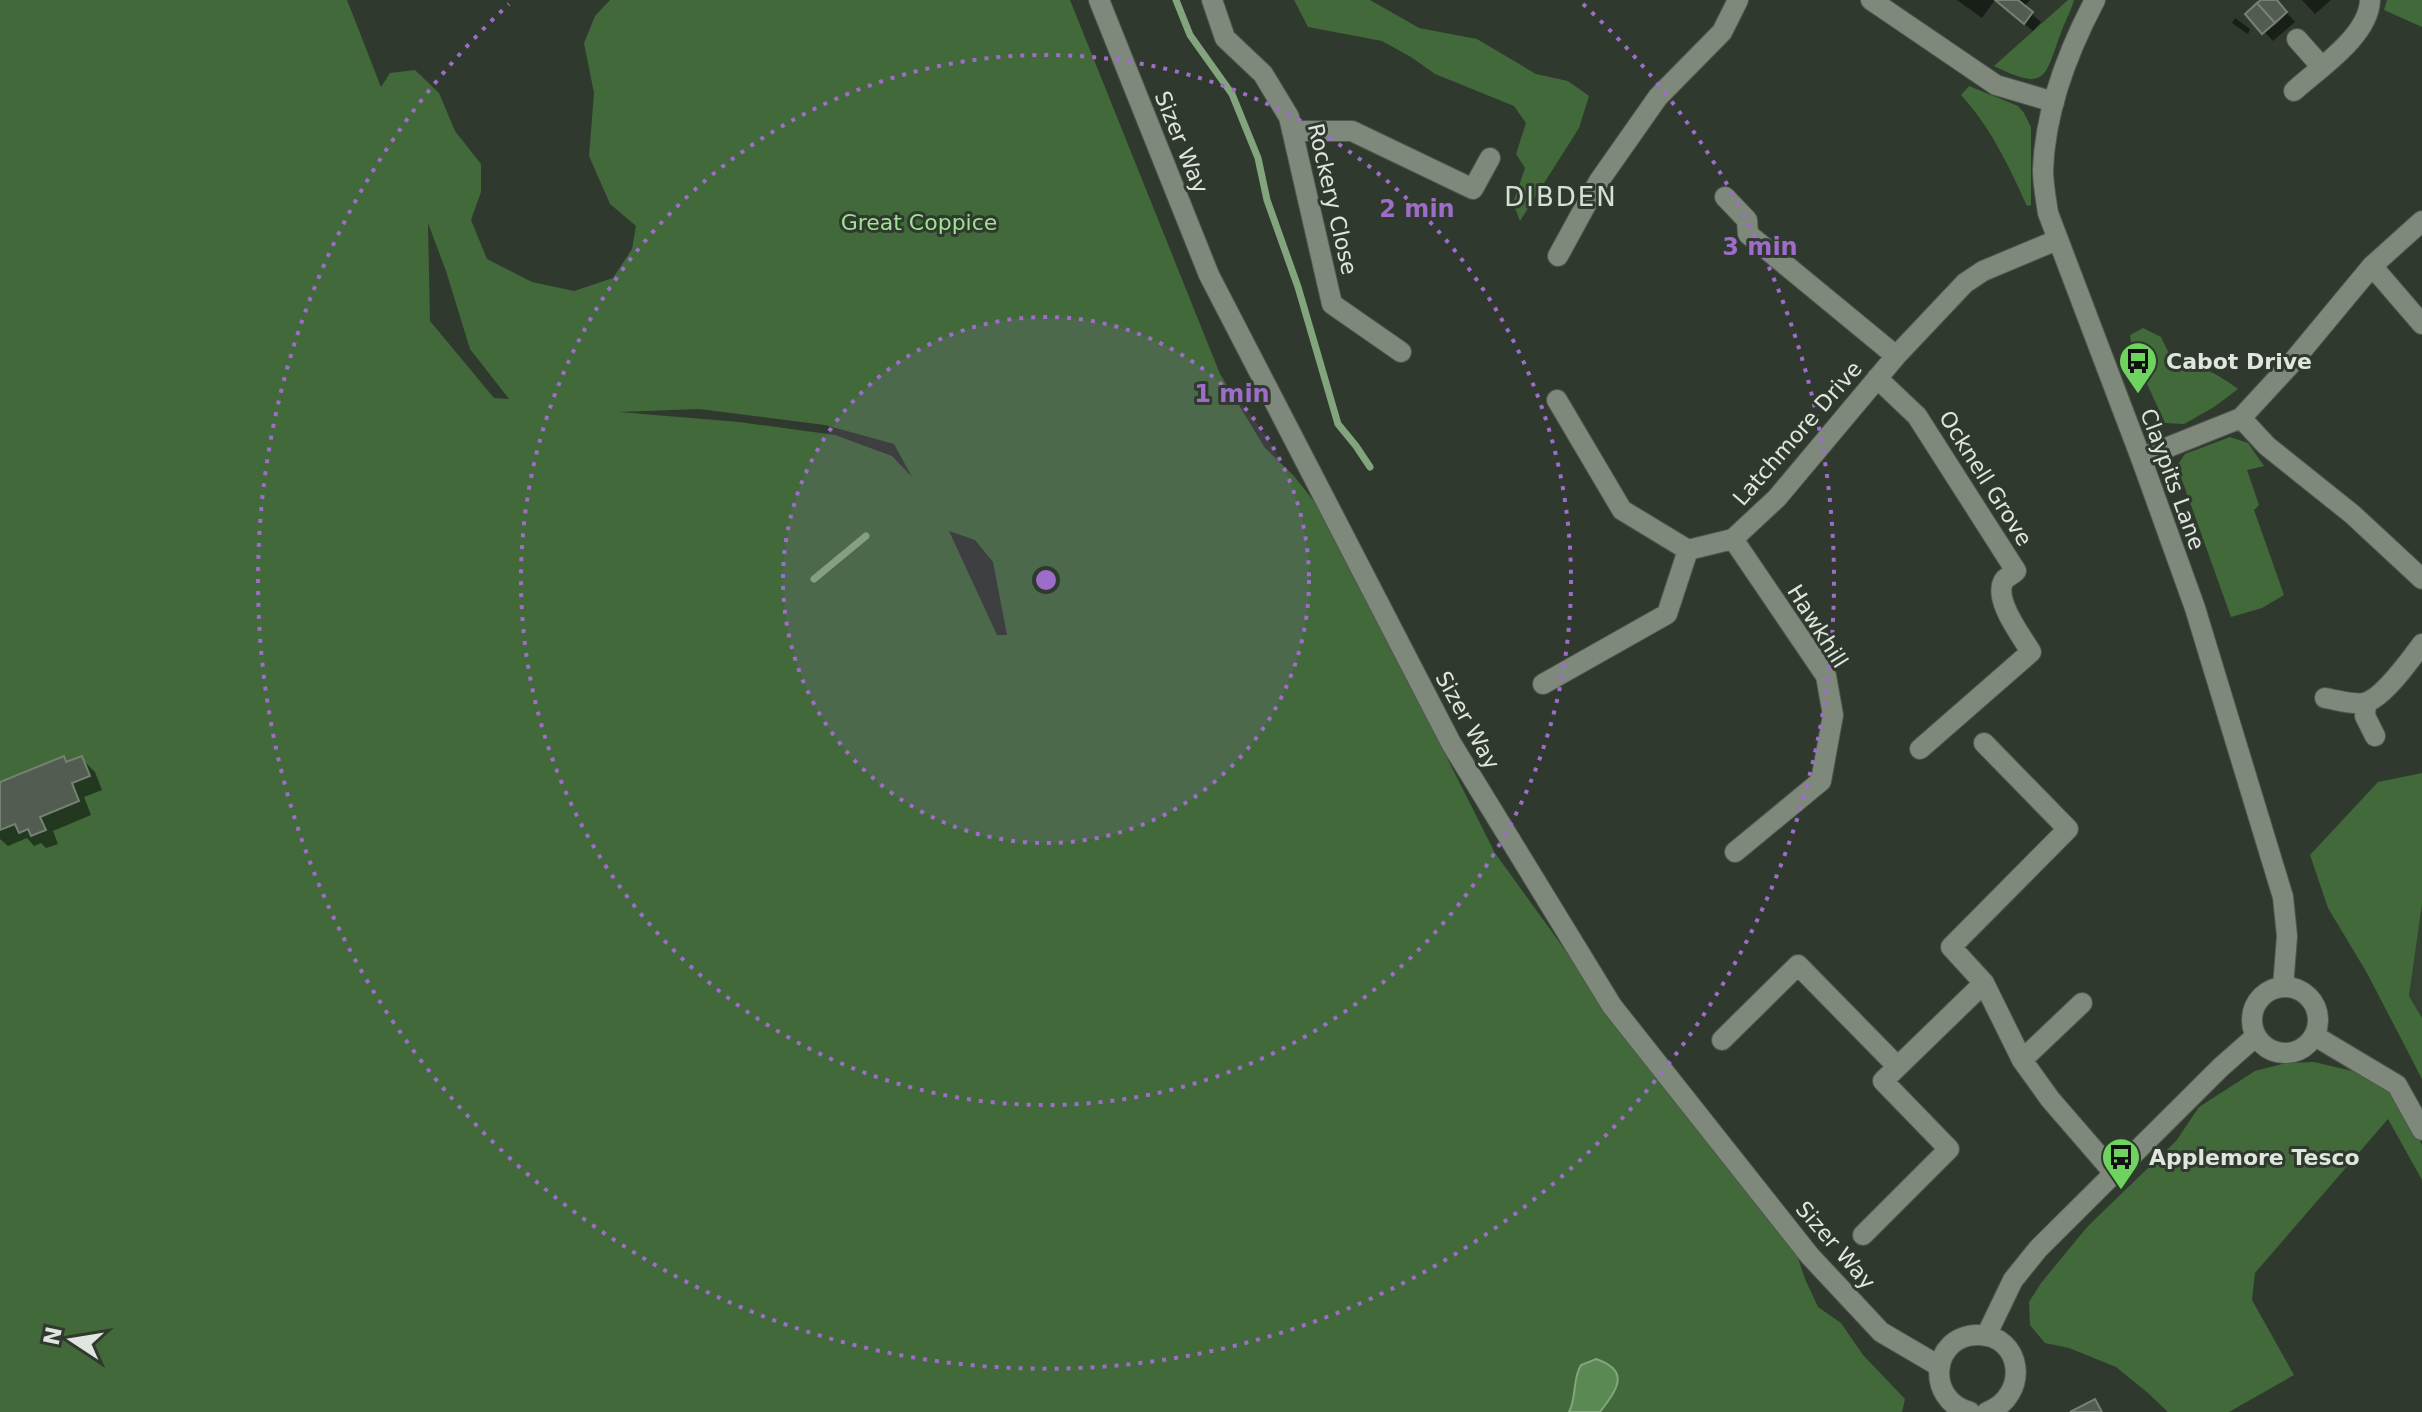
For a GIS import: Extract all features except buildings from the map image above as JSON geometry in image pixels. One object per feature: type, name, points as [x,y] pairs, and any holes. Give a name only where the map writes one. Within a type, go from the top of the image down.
[{"type":"street","name":"Sizer Way","points":[[1099,0],[1209,275],[1451,743],[1604,993],[1810,1256],[1881,1332],[1939,1366]]},
{"type":"street","name":"Rockery Close","points":[[1212,0],[1225,38],[1263,74],[1289,117],[1332,304],[1401,352]]},
{"type":"street","points":[[1558,256],[1599,181],[1658,97],[1722,32],[1738,0]]},
{"type":"street","points":[[1871,0],[1996,85],[2054,102]]},
{"type":"street","name":"Claypits Lane","points":[[2095,0],[2064,69],[2045,139],[2043,174],[2048,213],[2195,608],[2283,897],[2287,936],[2283,987]]},
{"type":"street","points":[[2294,91],[2353,38],[2364,23],[2370,0]]},
{"type":"street","points":[[2297,39],[2321,66]]},
{"type":"street","points":[[1292,131],[1352,131],[1473,189],[1490,158]]},
{"type":"street","points":[[1725,197],[1747,220],[1748,234],[1896,356]]},
{"type":"street","points":[[2141,458],[2241,418],[2322,328],[2372,266],[2422,221]]},
{"type":"street","name":"Latchmore Drive","points":[[1688,550],[1733,539],[1777,498],[1896,356],[1965,283],[1983,271],[2057,240]]},
{"type":"street","points":[[2372,266],[2422,324]]},
{"type":"street","name":"Ocknell Grove","points":[[1877,378],[1917,416],[2016,571],[2005,579],[2001,590],[2003,604],[2031,652],[1920,749]]},
{"type":"street","points":[[1543,684],[1667,614],[1688,550],[1622,510],[1557,400]]},
{"type":"street","points":[[2241,418],[2267,446],[2352,514],[2422,579]]},
{"type":"street","name":"Hawkhill","points":[[1733,539],[1826,676],[1833,715],[1821,781],[1735,852]]},
{"type":"street","points":[[2325,698],[2366,703],[2388,687],[2422,644]]},
{"type":"street","points":[[2366,703],[2365,716],[2375,736]]},
{"type":"street","points":[[1984,743],[2068,829],[1951,947],[1984,983],[2022,1060],[2050,1099],[2114,1173]]},
{"type":"street","points":[[1722,1040],[1798,965],[1949,1149],[1863,1235]]},
{"type":"street","points":[[1890,1074],[1984,983]]},
{"type":"street","points":[[2283,987],[2294,988],[2311,1000],[2318,1018],[2315,1036],[2300,1050],[2291,1053],[2270,1051],[2255,1037],[2252,1026],[2251,1015],[2262,995],[2283,987]]},
{"type":"street","points":[[2022,1060],[2082,1003]]},
{"type":"street","points":[[2315,1036],[2397,1085],[2422,1130]]},
{"type":"street","points":[[1986,1336],[2013,1280],[2030,1259],[2221,1067],[2255,1037]]},
{"type":"street","points":[[1970,1412],[1951,1403],[1943,1392],[1939,1366],[1952,1345],[1974,1335],[1986,1336],[2006,1347],[2016,1367],[2017,1379],[2007,1400],[1987,1412]]},
{"type":"shaded area","points":[[2422,904],[2422,1018],[2409,996]]},
{"type":"shaded area","points":[[1596,1359],[1614,1369],[1617,1376],[1618,1382],[1611,1397],[1600,1412],[1569,1412],[1581,1365]]},
{"type":"green space","name":"Great Coppice","points":[[0,0],[347,0],[381,87],[390,73],[415,70],[439,93],[455,131],[481,164],[481,192],[471,220],[487,259],[532,282],[574,291],[613,278],[632,249],[636,226],[610,204],[589,156],[594,93],[584,43],[595,16],[610,0],[1070,0],[1220,374],[1265,448],[1294,476],[1324,514],[1495,853],[1654,1073],[1796,1252],[1818,1307],[1841,1323],[1863,1355],[1905,1399],[1902,1412],[0,1412]],"holes":[[[428,223],[470,349],[509,399],[494,398],[430,321]],[[699,409],[825,425],[894,444],[912,477],[892,456],[835,435],[739,422],[619,412]],[[949,531],[975,540],[993,562],[1007,635],[997,635]]]},
{"type":"green space","points":[[1294,0],[1370,0],[1419,28],[1477,39],[1536,74],[1568,81],[1589,96],[1579,128],[1520,221],[1513,203],[1525,168],[1516,154],[1526,123],[1514,106],[1435,74],[1382,41],[1308,27]]},
{"type":"green space","points":[[2068,0],[2074,0],[2052,59],[2042,75],[2035,79],[2025,78],[1994,66]]},
{"type":"green space","points":[[2387,0],[2422,0],[2422,27],[2384,10]]},
{"type":"green space","points":[[1969,86],[2018,106],[2024,113],[2031,127],[2031,205],[2027,206],[1990,134],[1961,95]]},
{"type":"green space","points":[[2143,328],[2161,337],[2173,362],[2208,371],[2238,389],[2184,424],[2165,423],[2132,351],[2130,335]]},
{"type":"green space","points":[[2230,437],[2248,443],[2264,466],[2247,470],[2259,505],[2254,510],[2284,595],[2262,608],[2231,617],[2177,466],[2185,454]]},
{"type":"green space","points":[[2422,773],[2422,904],[2409,996],[2422,1018],[2422,1079],[2367,973],[2328,908],[2310,855],[2378,782]]},
{"type":"green space","points":[[2314,1062],[2365,1074],[2399,1099],[2422,1145],[2422,1180],[2388,1119],[2255,1273],[2252,1300],[2294,1375],[2229,1412],[2168,1412],[2116,1367],[2069,1348],[2045,1343],[2030,1325],[2029,1302],[2041,1283],[2088,1226],[2176,1141],[2199,1107],[2255,1071],[2286,1063]]},
{"type":"waterway","points":[[1176,0],[1190,35],[1232,94],[1258,158],[1267,200],[1298,287],[1338,424],[1370,467]]},
{"type":"waterway","points":[[814,579],[866,536]]},
{"type":"place","name":"Cabot Drive","points":[[2138,395]]},
{"type":"place","name":"Applemore Tesco","points":[[2121,1191]]},
{"type":"district","name":"DIBDEN","points":[[1561,197]]}]
